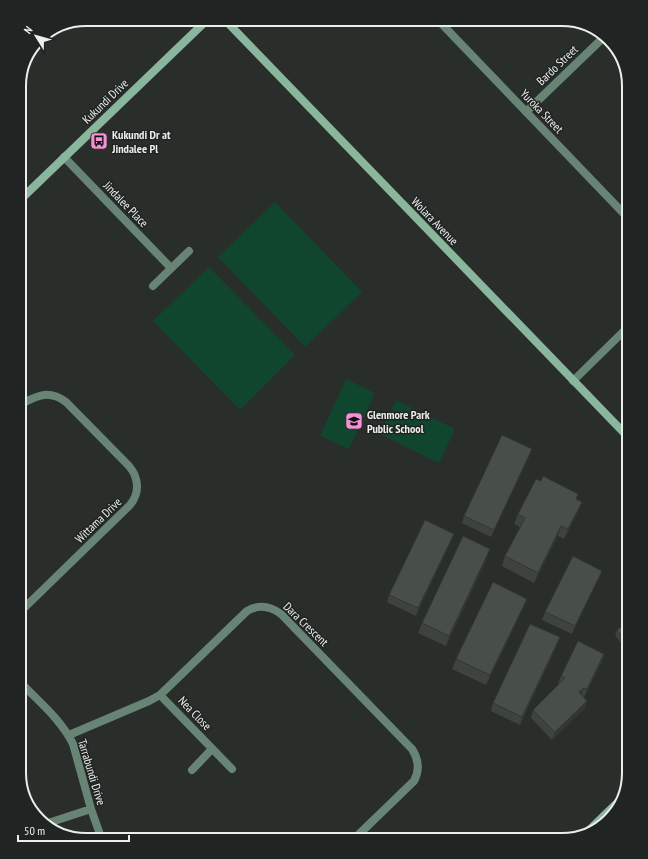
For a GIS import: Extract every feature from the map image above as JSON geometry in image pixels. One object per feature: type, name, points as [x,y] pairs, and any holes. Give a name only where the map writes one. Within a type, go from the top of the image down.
[{"type":"street","name":"Kukundi Drive","points":[[26,195],[201,26]]},
{"type":"street","name":"Wolara Avenue","points":[[231,26],[622,431]]},
{"type":"street","name":"Yuroka Street","points":[[444,26],[622,212]]},
{"type":"street","name":"Bardo Street","points":[[526,112],[601,40]]},
{"type":"street","name":"Jindalee Place","points":[[64,157],[171,268]]},
{"type":"street","points":[[153,286],[189,251]]},
{"type":"street","points":[[573,381],[622,333]]},
{"type":"street","name":"Wittama Drive","points":[[26,402],[42,395],[50,394],[66,402],[131,469],[137,485],[135,497],[130,505],[26,606]]},
{"type":"street","name":"Dara Crescent","points":[[69,735],[160,695],[252,608],[272,608],[281,614],[412,749],[418,761],[418,771],[414,781],[360,833]]},
{"type":"street","name":"Tarrabundi Drive","points":[[26,688],[69,735],[100,833]]},
{"type":"street","name":"Nea Close","points":[[160,695],[232,769]]},
{"type":"street","points":[[192,770],[212,749]]},
{"type":"street","points":[[51,822],[91,809]]},
{"type":"green space","points":[[275,202],[362,292],[305,347],[218,257]]},
{"type":"green space","points":[[209,267],[295,355],[240,410],[153,321]]},
{"type":"green space","points":[[346,379],[375,393],[349,449],[320,436]]},
{"type":"green space","points":[[396,400],[455,429],[439,463],[380,434]]},
{"type":"building","points":[[502,435],[532,449],[494,530],[464,516]]},
{"type":"building","points":[[543,476],[578,494],[576,499],[582,502],[568,529],[561,526],[538,573],[505,556],[525,518],[518,514],[536,479],[541,481]]},
{"type":"building","points":[[425,520],[454,534],[418,608],[389,595]]},
{"type":"building","points":[[463,536],[490,549],[449,636],[422,623]]},
{"type":"building","points":[[573,556],[602,571],[575,626],[545,612]]},
{"type":"building","points":[[493,582],[527,599],[490,675],[456,659]]},
{"type":"building","points":[[530,624],[560,637],[522,717],[493,703]]},
{"type":"building","points":[[622,626],[622,637],[617,630]]},
{"type":"building","points":[[578,641],[604,654],[587,689],[584,688],[579,692],[587,701],[555,732],[533,710],[565,678],[561,676]]},
{"type":"place","name":"Kukundi Dr at Jindalee Pl","points":[[99,141]]},
{"type":"place","name":"Glenmore Park Public School","points":[[354,421]]}]
